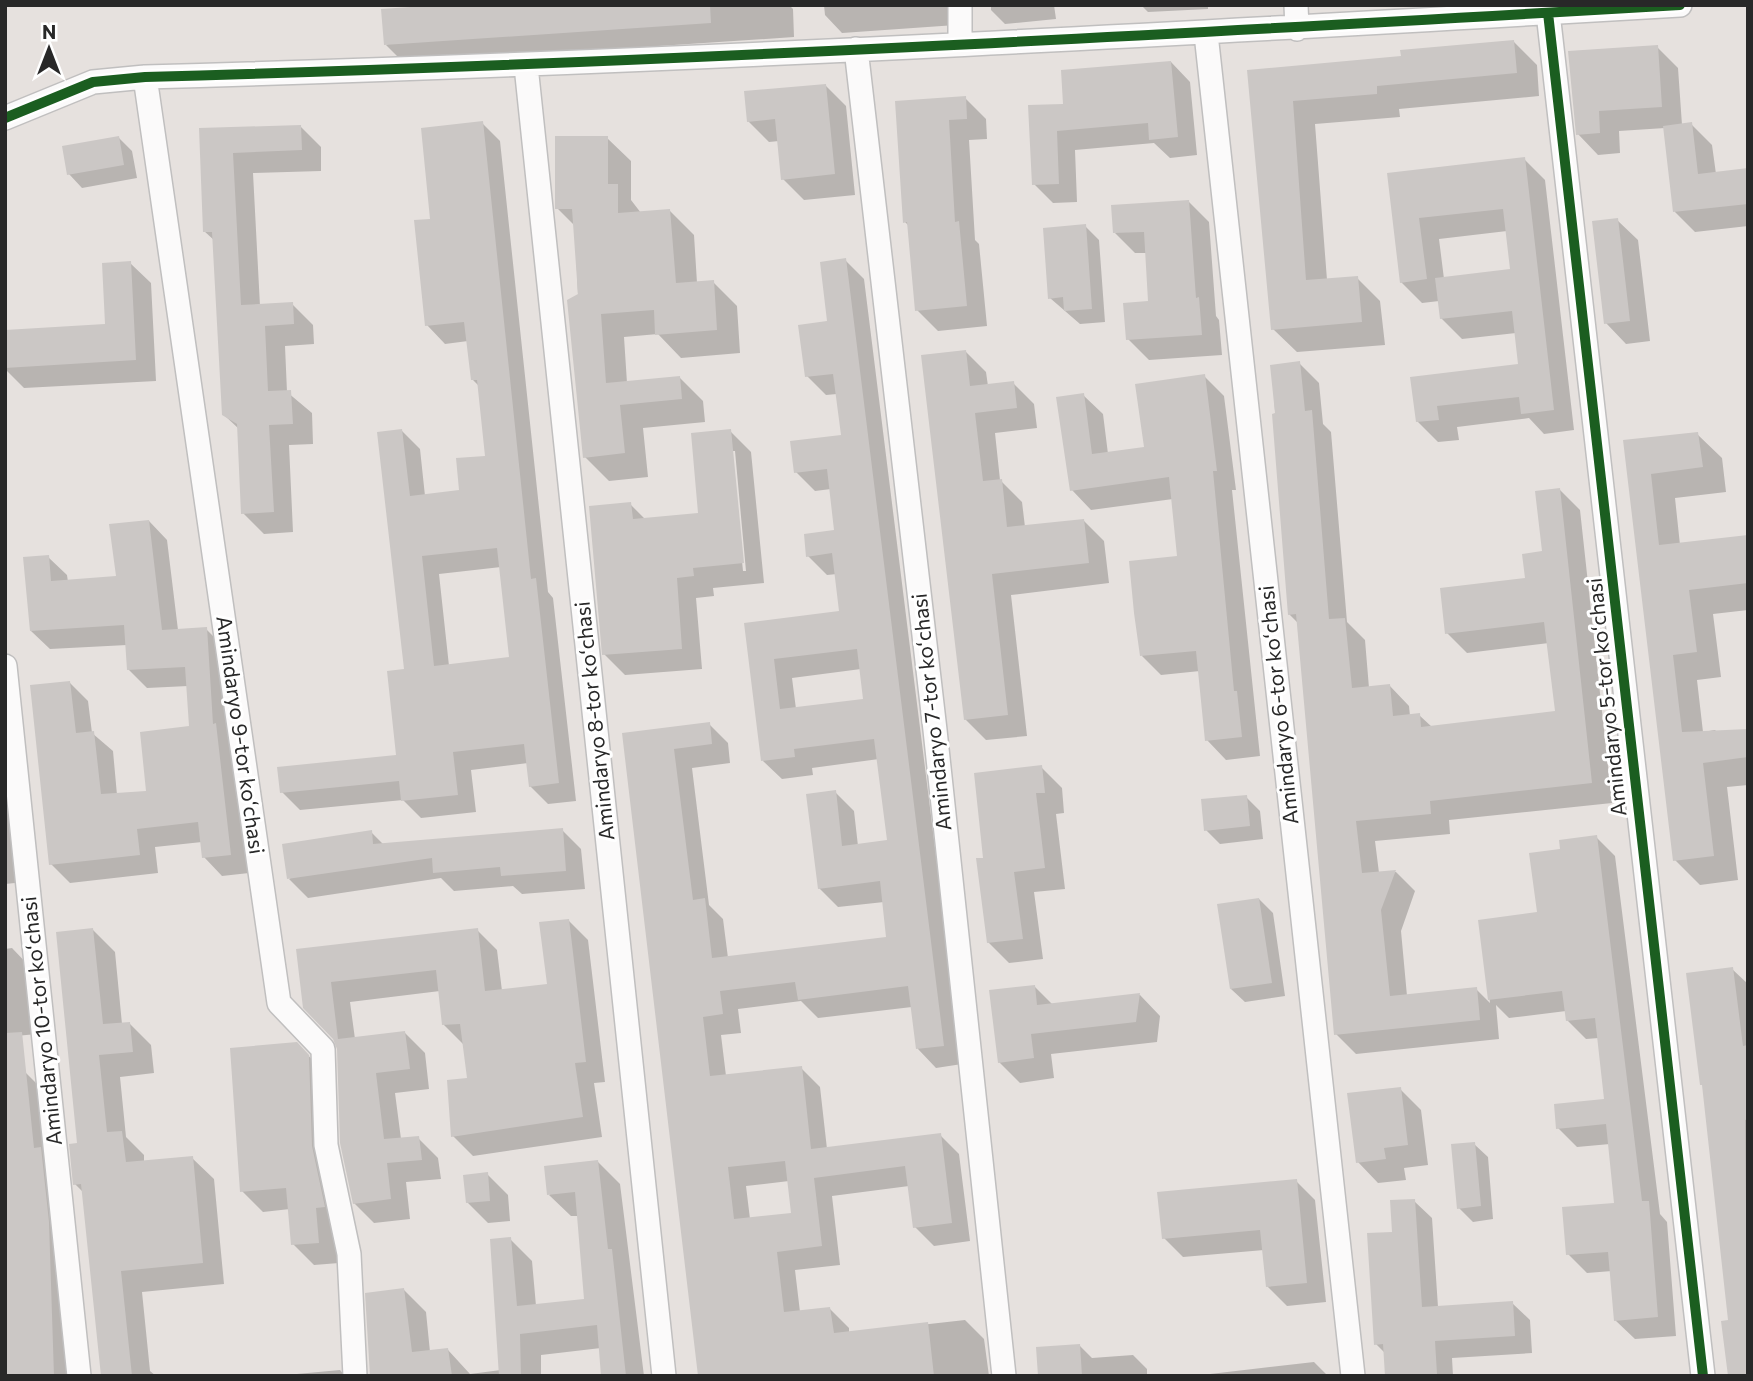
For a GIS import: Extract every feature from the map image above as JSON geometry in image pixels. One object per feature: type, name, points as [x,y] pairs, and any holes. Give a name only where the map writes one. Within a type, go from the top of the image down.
[{"type":"street","points":[[960,5],[960,44]]},
{"type":"street","points":[[1296,5],[1297,29]]},
{"type":"street","points":[[5,118],[93,82],[145,77],[526,66],[1206,34],[1680,5]]},
{"type":"street","name":"Amindaryo 5-tor koʻchasi","points":[[1549,13],[1703,1376]]},
{"type":"street","name":"Amindaryo 6-tor koʻchasi","points":[[1206,34],[1353,1376]]},
{"type":"street","name":"Amindaryo 7-tor koʻchasi","points":[[856,49],[936,743],[1004,1376]]},
{"type":"street","name":"Amindaryo 8-tor koʻchasi","points":[[526,66],[664,1376]]},
{"type":"street","name":"Amindaryo 9-tor koʻchasi","points":[[145,77],[279,1003],[323,1049],[326,1145],[349,1254],[355,1376]]},
{"type":"street","name":"Amindaryo 10-tor koʻchasi","points":[[5,666],[79,1376]]},
{"type":"building","points":[[440,5],[710,5],[711,23],[384,45],[381,9]]},
{"type":"building","points":[[1514,40],[1517,73],[1377,86],[1377,94],[1293,101],[1306,280],[1358,276],[1362,322],[1271,330],[1247,70],[1401,56],[1400,50]]},
{"type":"building","points":[[1658,45],[1662,107],[1599,111],[1600,133],[1576,135],[1568,51]]},
{"type":"building","points":[[1171,61],[1178,137],[1149,140],[1148,123],[1057,131],[1059,184],[1032,185],[1028,105],[1063,104],[1061,70]]},
{"type":"building","points":[[826,84],[835,174],[781,180],[775,119],[747,122],[744,91]]},
{"type":"building","points":[[966,96],[967,119],[949,120],[955,222],[959,221],[967,306],[915,311],[907,222],[903,223],[895,101]]},
{"type":"building","points":[[483,121],[531,579],[536,578],[559,783],[529,787],[524,744],[453,752],[458,795],[401,801],[399,781],[280,793],[277,767],[396,755],[387,671],[404,669],[377,432],[402,429],[410,496],[459,490],[456,458],[485,456],[477,380],[471,380],[464,322],[425,326],[414,220],[430,219],[421,128]],"holes":[[[497,548],[509,657],[434,666],[422,556]]]},
{"type":"building","points":[[1692,122],[1698,174],[1748,168],[1748,204],[1673,212],[1663,126]]},
{"type":"building","points":[[301,125],[302,150],[233,153],[241,305],[293,302],[294,324],[265,326],[268,391],[291,390],[293,424],[269,425],[274,512],[241,514],[237,424],[222,415],[212,232],[203,232],[199,128]]},
{"type":"building","points":[[119,136],[124,165],[67,175],[62,146]]},
{"type":"building","points":[[555,136],[608,136],[608,184],[618,184],[618,213],[670,209],[676,283],[714,280],[717,330],[655,335],[654,310],[601,314],[606,383],[680,376],[682,399],[620,405],[625,453],[583,458],[567,300],[578,294],[572,209],[555,209]]},
{"type":"building","points":[[1525,157],[1554,410],[1521,414],[1519,397],[1437,406],[1439,420],[1416,422],[1410,377],[1518,364],[1512,311],[1440,319],[1435,278],[1510,269],[1503,209],[1419,218],[1427,279],[1400,283],[1387,173]]},
{"type":"building","points":[[1189,200],[1196,298],[1199,297],[1202,335],[1126,340],[1123,303],[1148,301],[1144,232],[1113,233],[1111,205]]},
{"type":"building","points":[[1618,218],[1630,321],[1604,324],[1592,221]]},
{"type":"building","points":[[1086,224],[1092,309],[1064,311],[1063,297],[1048,299],[1043,228]]},
{"type":"building","points":[[846,258],[944,1046],[916,1049],[908,986],[798,1000],[795,982],[720,991],[723,1014],[703,1017],[710,1076],[802,1066],[811,1149],[941,1133],[952,1223],[913,1228],[905,1166],[814,1178],[822,1246],[777,1252],[784,1312],[830,1307],[834,1333],[928,1322],[934,1376],[698,1376],[622,733],[710,722],[712,744],[674,749],[693,900],[705,898],[712,958],[886,937],[880,881],[818,889],[806,794],[836,790],[842,846],[887,840],[874,739],[794,749],[795,757],[761,761],[744,623],[839,611],[832,553],[806,557],[804,534],[834,530],[827,469],[794,473],[790,441],[841,435],[833,374],[805,377],[798,325],[827,321],[820,262]],"holes":[[[857,649],[863,699],[780,709],[774,659]],[[785,1161],[791,1213],[734,1219],[728,1167]]]},
{"type":"building","points":[[131,261],[136,360],[5,368],[5,330],[105,324],[102,263]]},
{"type":"building","points":[[966,350],[970,386],[1014,381],[1017,408],[975,413],[983,481],[1002,479],[1007,527],[1084,519],[1089,563],[992,574],[1008,715],[964,720],[921,355]]},
{"type":"building","points":[[1300,361],[1305,411],[1312,410],[1329,619],[1345,618],[1352,688],[1390,684],[1393,716],[1420,713],[1421,727],[1555,711],[1544,622],[1445,634],[1440,588],[1525,578],[1522,554],[1542,551],[1535,491],[1560,488],[1592,783],[1430,801],[1431,814],[1356,821],[1362,873],[1396,870],[1381,910],[1390,996],[1477,987],[1480,1020],[1334,1035],[1296,614],[1288,615],[1272,414],[1275,413],[1270,365]]},
{"type":"building","points":[[1205,374],[1217,471],[1213,471],[1234,691],[1237,691],[1242,737],[1205,741],[1196,651],[1140,656],[1134,613],[1129,561],[1177,556],[1169,477],[1070,491],[1056,397],[1084,393],[1092,454],[1144,447],[1135,384]]},
{"type":"building","points":[[731,429],[744,563],[693,568],[694,576],[677,578],[682,649],[602,655],[589,506],[631,502],[633,519],[698,513],[691,433]]},
{"type":"building","points":[[1698,432],[1703,467],[1651,474],[1659,545],[1748,535],[1748,583],[1689,590],[1697,652],[1673,655],[1682,732],[1748,729],[1748,757],[1703,763],[1714,856],[1673,861],[1623,440]]},
{"type":"building","points":[[149,520],[162,630],[207,627],[213,724],[216,723],[231,855],[202,858],[198,822],[137,829],[140,855],[49,865],[30,685],[70,681],[76,733],[94,731],[101,794],[146,791],[140,732],[189,726],[185,667],[127,670],[124,625],[30,631],[23,557],[49,555],[51,581],[116,576],[109,524]]},
{"type":"building","points":[[1042,765],[1045,793],[1036,793],[1045,868],[1014,872],[1023,939],[987,943],[976,858],[983,858],[974,773]]},
{"type":"building","points":[[1247,795],[1250,826],[1204,831],[1201,799]]},
{"type":"building","points":[[563,828],[566,871],[501,876],[500,867],[433,873],[432,858],[287,879],[282,844],[372,830],[373,844]]},
{"type":"building","points":[[1597,835],[1642,1201],[1649,1201],[1658,1317],[1614,1321],[1608,1252],[1566,1255],[1562,1207],[1614,1203],[1606,1124],[1556,1129],[1554,1104],[1604,1099],[1595,1018],[1566,1021],[1562,991],[1488,1000],[1478,920],[1537,912],[1529,853],[1560,849],[1559,840]]},
{"type":"building","points":[[1259,898],[1272,983],[1230,989],[1217,904]]},
{"type":"building","points":[[569,919],[586,1062],[575,1063],[583,1117],[451,1137],[447,1080],[467,1078],[460,1024],[442,1025],[436,970],[331,982],[338,1039],[405,1031],[410,1069],[376,1073],[384,1139],[419,1136],[422,1160],[387,1163],[391,1199],[353,1204],[340,1143],[337,1049],[333,1039],[303,1008],[296,949],[478,928],[485,991],[547,984],[539,922]]},
{"type":"building","points":[[93,928],[103,1024],[130,1022],[133,1052],[99,1055],[107,1132],[122,1131],[126,1162],[193,1156],[203,1263],[121,1271],[132,1376],[101,1376],[81,1184],[73,1185],[69,1144],[77,1143],[56,932]]},
{"type":"building","points":[[1733,967],[1743,1046],[1748,1045],[1748,1119],[1745,1120],[1748,1376],[1728,1376],[1721,1321],[1728,1320],[1702,1085],[1686,973]]},
{"type":"building","points":[[1035,985],[1037,1005],[1140,993],[1136,1022],[1031,1034],[1034,1058],[998,1063],[989,990]]},
{"type":"building","points":[[22,1032],[34,1148],[41,1147],[49,1222],[54,1376],[5,1376],[5,1033]]},
{"type":"building","points":[[297,1042],[309,1055],[312,1146],[325,1207],[316,1208],[319,1243],[291,1245],[286,1188],[240,1192],[230,1048]]},
{"type":"building","points":[[1401,1087],[1408,1145],[1384,1148],[1386,1159],[1356,1163],[1347,1093]]},
{"type":"building","points":[[1475,1142],[1481,1206],[1457,1209],[1451,1144]]},
{"type":"building","points":[[598,1160],[608,1249],[612,1249],[626,1376],[601,1376],[597,1325],[520,1334],[521,1376],[499,1376],[490,1239],[511,1237],[517,1306],[584,1299],[575,1192],[547,1195],[544,1166]]},
{"type":"building","points":[[488,1172],[490,1201],[466,1203],[463,1175]]},
{"type":"building","points":[[1297,1179],[1307,1283],[1266,1287],[1260,1230],[1162,1239],[1157,1192]]},
{"type":"building","points":[[1415,1199],[1422,1307],[1513,1301],[1515,1336],[1435,1341],[1437,1374],[1385,1376],[1383,1344],[1374,1345],[1367,1233],[1392,1232],[1390,1200]]},
{"type":"building","points":[[404,1288],[412,1352],[448,1348],[452,1376],[370,1376],[365,1293]]},
{"type":"building","points":[[1080,1344],[1082,1376],[1038,1376],[1036,1347]]},
{"type":"cycle path","points":[[5,118],[93,82],[145,77],[912,47],[1680,5]]},
{"type":"cycle path","points":[[1548,13],[1703,1376]]}]
